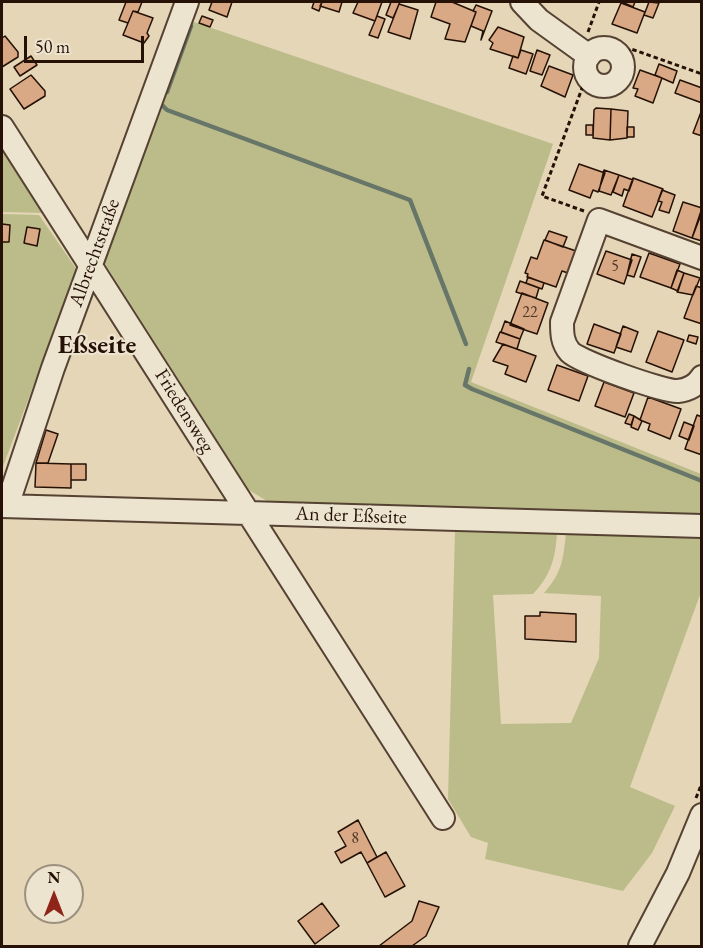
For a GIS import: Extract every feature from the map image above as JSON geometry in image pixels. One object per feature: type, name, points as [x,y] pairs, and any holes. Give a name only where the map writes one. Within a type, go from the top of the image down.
[{"type":"street","name":"Albrechtstraße","points":[[4,506],[188,2]]},
{"type":"street","points":[[522,2],[539,20],[585,53]]},
{"type":"street","points":[[604,48],[613,50],[620,57],[623,67],[622,75],[615,83],[604,86],[591,80],[586,74],[585,53],[604,48]]},
{"type":"street","name":"Friedensweg","points":[[2,128],[443,818]]},
{"type":"street","points":[[702,258],[599,220],[562,322],[565,345],[579,358],[662,389],[688,388],[702,377]]},
{"type":"street","name":"An der Eßseite","points":[[4,506],[702,525]]},
{"type":"street","points":[[640,946],[678,873],[702,815]]},
{"type":"path","points":[[585,53],[599,2]]},
{"type":"path","points":[[620,57],[631,49],[702,74]]},
{"type":"path","points":[[591,80],[584,83],[542,196],[591,213],[599,220]]},
{"type":"green space","points":[[188,20],[553,144],[471,382],[701,474],[701,516],[272,504],[249,490],[104,262]]},
{"type":"green space","points":[[2,148],[44,213],[2,212]]},
{"type":"green space","points":[[2,214],[39,215],[77,270],[2,469]]},
{"type":"green space","points":[[455,532],[557,534],[551,566],[533,594],[493,595],[501,724],[571,723],[599,658],[601,596],[544,593],[555,579],[561,566],[566,533],[701,536],[701,592],[630,787],[675,806],[652,853],[623,891],[485,859],[488,843],[471,837],[448,799]]},
{"type":"building","points":[[126,2],[142,2],[138,12],[133,11],[128,23],[119,20]]},
{"type":"building","points":[[212,2],[232,2],[227,17],[209,10]]},
{"type":"building","points":[[314,2],[322,2],[319,11],[312,8]]},
{"type":"building","points":[[322,2],[342,2],[339,12],[320,6]]},
{"type":"building","points":[[358,2],[382,2],[375,21],[353,13]]},
{"type":"building","points":[[391,2],[400,2],[393,18],[386,15]]},
{"type":"building","points":[[436,2],[452,2],[476,12],[465,42],[445,39],[450,24],[431,17]]},
{"type":"building","points":[[622,2],[635,2],[633,7]]},
{"type":"building","points":[[649,2],[659,3],[653,18],[644,15]]},
{"type":"building","points":[[621,3],[645,12],[637,33],[612,24]]},
{"type":"building","points":[[399,4],[418,10],[410,39],[388,32]]},
{"type":"building","points":[[476,5],[492,11],[481,40],[483,31],[471,26]]},
{"type":"building","points":[[133,11],[153,18],[147,33],[149,36],[144,43],[123,35]]},
{"type":"building","points":[[202,16],[213,20],[210,27],[199,23]]},
{"type":"building","points":[[377,16],[385,19],[378,38],[369,35]]},
{"type":"building","points":[[498,27],[524,37],[518,58],[490,49],[493,43],[489,40]]},
{"type":"building","points":[[5,36],[18,52],[18,57],[2,67],[2,38]]},
{"type":"building","points":[[521,50],[533,54],[526,74],[509,68],[513,56],[518,58]]},
{"type":"building","points":[[537,50],[550,55],[542,75],[530,71]]},
{"type":"building","points":[[31,56],[37,65],[20,76],[14,67]]},
{"type":"building","points":[[659,64],[677,71],[673,83],[655,75]]},
{"type":"building","points":[[549,66],[573,75],[565,97],[541,86]]},
{"type":"building","points":[[640,70],[662,78],[653,103],[635,96],[638,89],[633,88]]},
{"type":"building","points":[[31,75],[45,91],[45,96],[24,109],[10,89]]},
{"type":"building","points":[[680,80],[702,88],[702,103],[675,93]]},
{"type":"building","points":[[596,108],[611,109],[610,140],[593,138]]},
{"type":"building","points":[[611,109],[628,111],[627,138],[610,140]]},
{"type":"building","points":[[702,112],[702,136],[693,133]]},
{"type":"building","points":[[586,125],[593,125],[593,135],[586,135]]},
{"type":"building","points":[[627,127],[634,127],[634,137],[627,137]]},
{"type":"building","points":[[579,164],[605,173],[598,192],[593,190],[590,198],[569,190]]},
{"type":"building","points":[[604,170],[619,175],[611,195],[599,191]]},
{"type":"building","points":[[619,175],[633,180],[629,191],[624,189],[622,196],[613,192]]},
{"type":"building","points":[[633,178],[663,189],[652,217],[623,206]]},
{"type":"building","points":[[662,190],[675,195],[669,213],[659,210],[662,202],[658,201]]},
{"type":"building","points":[[683,202],[702,208],[692,238],[673,231]]},
{"type":"building","points":[[702,212],[702,241],[692,238]]},
{"type":"building","points":[[2,224],[10,225],[9,242],[2,242]]},
{"type":"building","points":[[27,227],[40,229],[37,246],[24,243]]},
{"type":"building","points":[[549,231],[567,237],[563,247],[545,240]]},
{"type":"building","points":[[544,240],[576,251],[568,273],[562,271],[556,287],[527,277],[528,274],[525,273],[531,257],[537,259]]},
{"type":"building","points":[[606,251],[632,260],[624,284],[597,274]]},
{"type":"building","points":[[649,253],[680,264],[671,288],[640,277]]},
{"type":"building","points":[[632,254],[641,257],[634,277],[627,275]]},
{"type":"building","points":[[677,270],[684,273],[678,291],[671,288]]},
{"type":"building","points":[[684,273],[700,278],[693,295],[677,292]]},
{"type":"building","points":[[528,277],[544,283],[542,289],[526,283]]},
{"type":"building","points":[[520,281],[539,288],[536,298],[516,292]]},
{"type":"building","points":[[696,286],[702,288],[702,324],[684,318]]},
{"type":"building","points":[[522,293],[548,303],[537,334],[510,325]]},
{"type":"building","points":[[505,321],[524,329],[520,339],[501,332]]},
{"type":"building","points":[[594,324],[621,334],[614,353],[587,344]]},
{"type":"building","points":[[623,326],[638,332],[631,352],[616,347]]},
{"type":"building","points":[[658,331],[684,340],[672,372],[646,362]]},
{"type":"building","points":[[500,332],[520,339],[517,349],[496,342]]},
{"type":"building","points":[[689,335],[698,337],[696,344],[687,341]]},
{"type":"building","points":[[503,344],[536,356],[526,382],[505,374],[508,366],[493,361]]},
{"type":"building","points":[[557,365],[588,376],[579,401],[548,390]]},
{"type":"building","points":[[604,382],[634,393],[625,417],[595,406]]},
{"type":"building","points":[[648,397],[681,409],[670,439],[648,430],[650,424],[640,420]]},
{"type":"building","points":[[629,414],[634,416],[631,425],[625,423]]},
{"type":"building","points":[[697,415],[702,417],[702,455],[685,449]]},
{"type":"building","points":[[634,416],[642,421],[638,430],[631,427]]},
{"type":"building","points":[[684,422],[694,426],[689,440],[679,436]]},
{"type":"building","points":[[46,430],[58,434],[48,463],[36,463]]},
{"type":"building","points":[[36,463],[71,464],[71,488],[35,487]]},
{"type":"building","points":[[71,464],[86,464],[86,480],[71,480]]},
{"type":"building","points":[[540,612],[576,614],[576,642],[525,639],[525,616],[540,616]]},
{"type":"building","points":[[358,820],[377,857],[367,863],[361,852],[341,863],[335,852],[346,846],[338,832]]},
{"type":"building","points":[[386,852],[405,886],[385,897],[367,863]]},
{"type":"building","points":[[419,901],[439,907],[426,936],[412,946],[379,946],[412,921]]},
{"type":"building","points":[[322,903],[339,926],[315,944],[298,921]]},
{"type":"waterway","points":[[167,92],[191,26]]},
{"type":"waterway","points":[[163,106],[167,110],[410,200],[466,344]]},
{"type":"waterway","points":[[469,369],[465,385],[472,389],[702,481]]},
{"type":"district","name":"Eßseite","points":[[97,346]]}]
